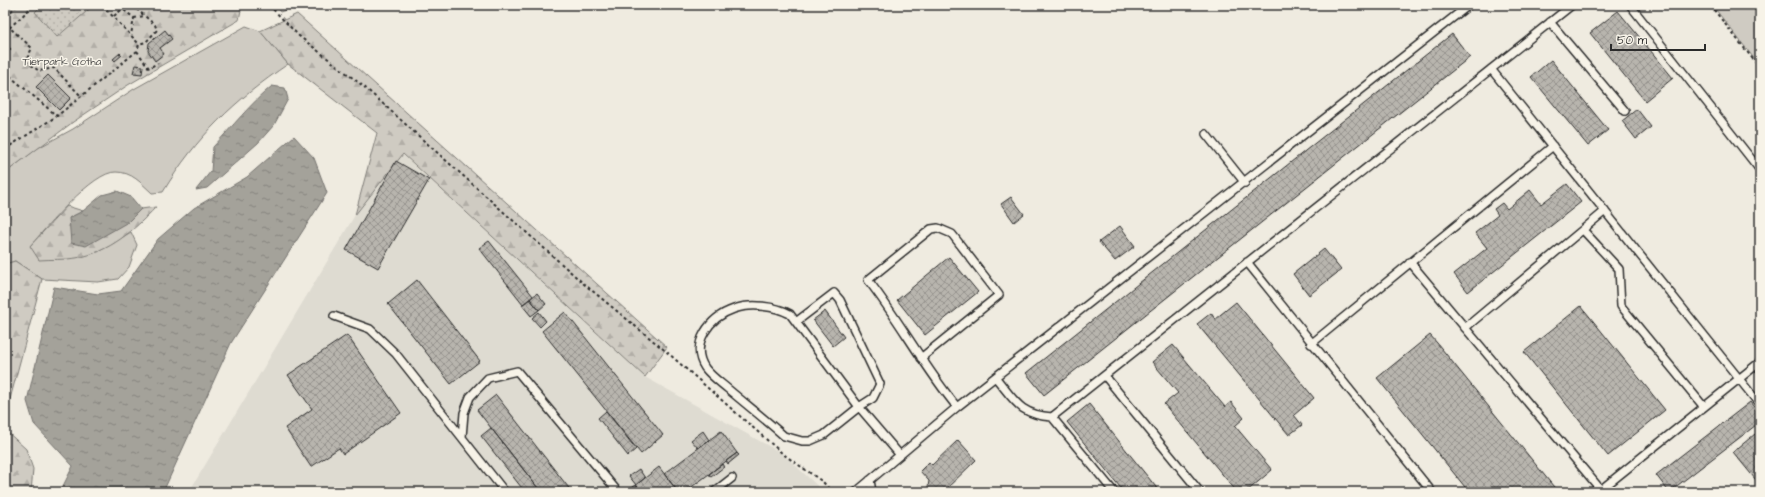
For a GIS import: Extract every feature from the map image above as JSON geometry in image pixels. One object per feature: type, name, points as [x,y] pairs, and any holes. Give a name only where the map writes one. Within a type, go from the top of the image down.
[{"type":"lane","points":[[856,492],[957,407],[1245,183],[1469,5]]},
{"type":"lane","points":[[1052,417],[1572,5]]},
{"type":"lane","points":[[1630,5],[1760,170]]},
{"type":"lane","points":[[1550,22],[1625,111]]},
{"type":"lane","points":[[1491,69],[1760,405]]},
{"type":"lane","points":[[1206,134],[1245,183]]},
{"type":"lane","points":[[1311,344],[1553,146]]},
{"type":"lane","points":[[1465,328],[1605,211]]},
{"type":"lane","points":[[921,358],[999,295],[952,234],[938,228],[931,229],[868,280],[892,310],[921,358],[937,382],[957,407]]},
{"type":"lane","points":[[1583,230],[1619,269],[1622,306],[1704,407]]},
{"type":"lane","points":[[1247,262],[1311,344],[1432,492]]},
{"type":"lane","points":[[1410,262],[1599,491],[1760,362]]},
{"type":"lane","points":[[796,322],[834,293],[840,300],[880,384],[873,398],[859,407],[824,435],[810,441],[796,441],[784,436],[723,385],[706,369],[702,361],[700,347],[703,334],[707,327],[734,308],[760,306],[782,310],[790,314],[859,407],[900,455]]},
{"type":"lane","points":[[334,316],[370,328],[396,354],[505,492]]},
{"type":"lane","points":[[462,437],[464,413],[470,396],[488,378],[516,370],[618,492]]},
{"type":"lane","points":[[1105,376],[1200,492]]},
{"type":"lane","points":[[996,378],[1018,404],[1029,413],[1052,417],[1114,492]]},
{"type":"lane","points":[[714,492],[732,478]]},
{"type":"lane","points":[[870,480],[872,492]]},
{"type":"path","points":[[17,5],[6,17],[9,26],[32,48],[26,61],[39,71],[54,68],[82,96]]},
{"type":"path","points":[[5,32],[9,26],[34,5]]},
{"type":"path","points":[[102,5],[139,44]]},
{"type":"path","points":[[114,17],[127,5]]},
{"type":"path","points":[[132,5],[155,25],[156,30],[146,42],[139,44]]},
{"type":"path","points":[[269,5],[299,36],[363,86],[584,284],[668,353],[778,450],[824,482],[832,492]]},
{"type":"path","points":[[1710,5],[1760,68]]},
{"type":"path","points":[[120,6],[134,18],[144,16]]},
{"type":"path","points":[[132,35],[134,18]]},
{"type":"path","points":[[5,149],[58,116],[137,51],[139,44]]},
{"type":"path","points":[[137,51],[150,68],[158,63]]},
{"type":"path","points":[[5,72],[58,116]]},
{"type":"shaded area","points":[[402,154],[645,377],[783,454],[824,492],[189,492],[355,215]]},
{"type":"green space","name":"Tierpark Gotha","points":[[5,5],[242,5],[239,20],[128,85],[73,122],[5,173]]},
{"type":"green space","points":[[42,5],[94,5],[57,37],[35,12]]},
{"type":"green space","points":[[275,5],[300,5],[280,12]]},
{"type":"green space","points":[[1712,5],[1760,5],[1760,66]]},
{"type":"green space","points":[[297,14],[667,347],[645,377],[403,154],[355,215],[377,133],[288,64],[260,31]]},
{"type":"green space","points":[[246,26],[260,31],[288,64],[251,91],[218,121],[189,154],[163,192],[152,193],[132,176],[122,172],[106,174],[83,190],[70,202],[30,246],[98,252],[131,232],[137,245],[129,267],[118,279],[98,282],[42,279],[15,261],[5,264],[5,173],[38,148],[73,129],[134,89]]},
{"type":"green space","points":[[67,206],[83,211],[69,218],[128,222],[141,209],[156,207],[130,232],[100,251],[76,258],[39,260],[30,246]]},
{"type":"green space","points":[[15,261],[42,279],[9,403],[5,404],[5,264]]},
{"type":"green space","points":[[5,430],[26,449],[33,469],[31,492],[5,492]]},
{"type":"water","points":[[272,86],[285,88],[288,99],[274,125],[258,143],[207,188],[196,190],[211,171],[213,147],[249,108]]},
{"type":"water","points":[[294,136],[314,158],[327,193],[231,343],[163,492],[60,492],[73,466],[34,424],[27,401],[54,287],[98,294],[121,291],[158,239],[194,208],[247,177]]},
{"type":"water","points":[[117,191],[131,197],[141,209],[128,222],[86,246],[71,243],[69,218],[83,211],[102,195]]},
{"type":"building","points":[[84,5],[89,5],[88,9],[83,8]]},
{"type":"building","points":[[1618,11],[1673,78],[1645,101],[1590,33]]},
{"type":"building","points":[[165,30],[172,39],[160,48],[164,54],[155,61],[148,51],[149,43]]},
{"type":"building","points":[[1452,34],[1470,57],[1044,395],[1026,373]]},
{"type":"building","points":[[5,43],[11,49],[5,55]]},
{"type":"building","points":[[120,53],[122,55],[115,61],[113,59]]},
{"type":"building","points":[[1551,60],[1608,130],[1588,146],[1531,77]]},
{"type":"building","points":[[135,65],[143,66],[142,74],[133,73]]},
{"type":"building","points":[[48,75],[71,98],[59,110],[36,87]]},
{"type":"building","points":[[1637,109],[1651,127],[1636,139],[1622,121]]},
{"type":"building","points":[[396,161],[429,180],[378,268],[346,250]]},
{"type":"building","points":[[1567,184],[1581,202],[1468,292],[1454,274],[1487,248],[1475,233],[1498,215],[1494,209],[1502,203],[1507,209],[1530,190],[1541,204]]},
{"type":"building","points":[[1011,197],[1024,214],[1014,222],[1001,204]]},
{"type":"building","points":[[1120,226],[1135,246],[1115,261],[1099,242]]},
{"type":"building","points":[[489,241],[533,296],[523,304],[479,248]]},
{"type":"building","points":[[1324,249],[1341,270],[1309,295],[1293,274]]},
{"type":"building","points":[[949,257],[978,292],[925,335],[897,300]]},
{"type":"building","points":[[417,280],[480,361],[451,384],[388,304]]},
{"type":"building","points":[[537,293],[546,304],[539,310],[530,299]]},
{"type":"building","points":[[530,299],[539,310],[531,316],[522,305]]},
{"type":"building","points":[[1236,302],[1314,398],[1294,415],[1302,425],[1289,435],[1197,324],[1211,313],[1215,319]]},
{"type":"building","points":[[1581,306],[1665,410],[1608,456],[1524,352]]},
{"type":"building","points":[[825,311],[844,337],[833,346],[813,320]]},
{"type":"building","points":[[539,312],[546,321],[540,327],[532,318]]},
{"type":"building","points":[[565,312],[663,435],[641,454],[542,331]]},
{"type":"building","points":[[347,335],[401,413],[343,454],[339,448],[311,467],[285,428],[312,409],[288,375]]},
{"type":"building","points":[[1430,335],[1558,492],[1469,492],[1377,378]]},
{"type":"building","points":[[1173,345],[1225,407],[1231,402],[1244,418],[1235,426],[1272,470],[1246,492],[1237,492],[1164,404],[1178,393],[1152,362]]},
{"type":"building","points":[[496,395],[572,492],[541,492],[477,410]]},
{"type":"building","points":[[1750,402],[1760,415],[1760,422],[1669,492],[1656,475]]},
{"type":"building","points":[[1089,404],[1160,492],[1124,492],[1067,422]]},
{"type":"building","points":[[606,411],[636,449],[628,456],[598,418]]},
{"type":"building","points":[[491,428],[541,492],[525,492],[481,436]]},
{"type":"building","points":[[703,431],[709,440],[698,448],[691,440]]},
{"type":"building","points":[[721,431],[737,453],[685,492],[678,492],[664,474]]},
{"type":"building","points":[[1755,434],[1760,441],[1760,485],[1733,452]]},
{"type":"building","points":[[958,440],[976,460],[943,492],[927,492],[929,481],[920,471],[929,462],[932,465]]},
{"type":"building","points":[[737,453],[739,455],[728,464],[726,461]]},
{"type":"building","points":[[722,464],[724,467],[711,477],[709,474]]},
{"type":"building","points":[[659,467],[676,489],[672,492],[641,492],[636,485]]},
{"type":"building","points":[[639,469],[645,478],[636,485],[629,476]]},
{"type":"building","points":[[636,485],[641,492],[633,492],[630,489]]}]
